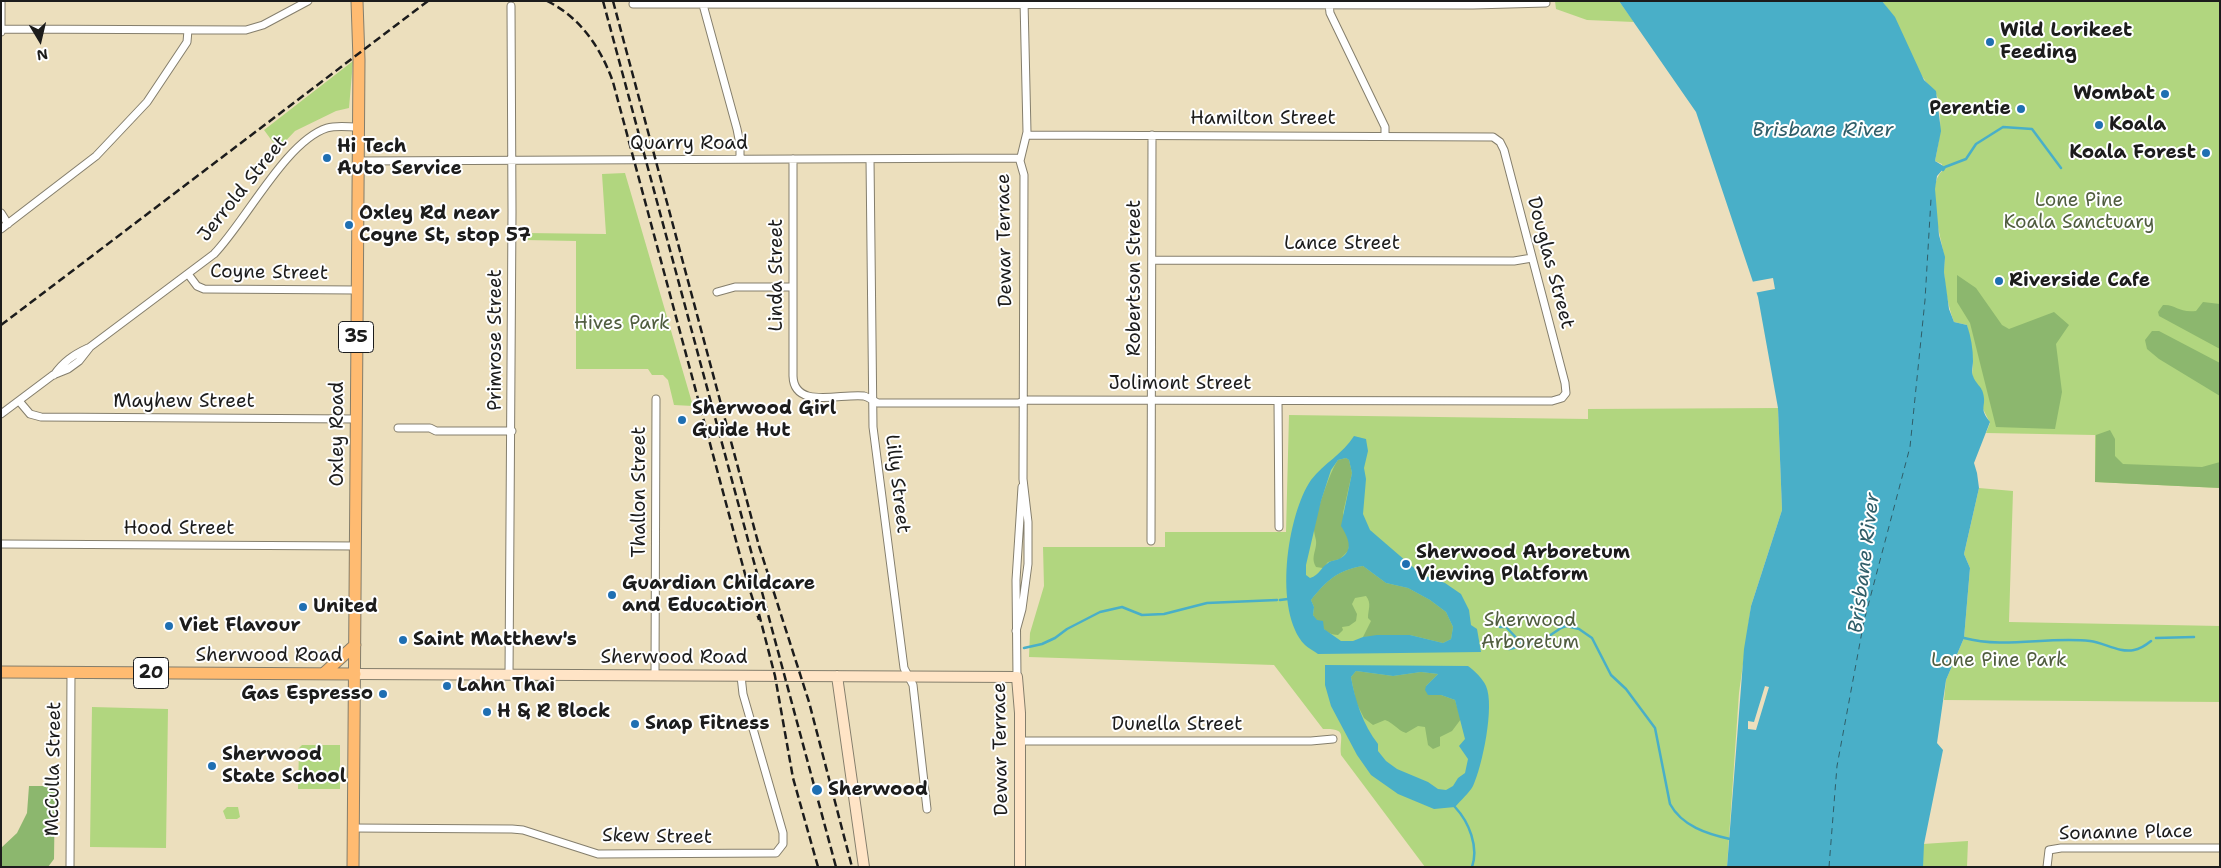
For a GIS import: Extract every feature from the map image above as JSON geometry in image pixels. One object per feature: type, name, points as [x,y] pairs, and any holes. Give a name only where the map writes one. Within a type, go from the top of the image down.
[{"type":"main road","name":"Oxley Road","points":[[353,867],[359,60],[357,1]]},
{"type":"main road","points":[[323,674],[355,645]]},
{"type":"main road","name":"Sherwood Road","points":[[1,672],[354,674]]},
{"type":"street","points":[[2,1],[1,30],[252,29],[308,1]]},
{"type":"street","points":[[703,3],[737,128],[740,159]]},
{"type":"street","name":"Dewar Terrace","points":[[1020,867],[1020,741],[1016,631],[1016,552],[1023,479],[1024,173],[1020,158],[1027,135],[1024,3]]},
{"type":"street","points":[[633,4],[1546,3]]},
{"type":"street","points":[[1329,4],[1330,13],[1385,128],[1385,136]]},
{"type":"street","name":"Primrose Street","points":[[509,675],[512,431],[511,6]]},
{"type":"street","points":[[1,229],[87,164],[140,110],[188,42],[188,30]]},
{"type":"street","name":"Jerrold Street","points":[[1,414],[53,375],[62,364],[75,354],[90,347],[188,274],[222,246],[301,143],[318,132],[331,127],[358,128]]},
{"type":"street","name":"Hamilton Street","points":[[1027,135],[1485,135],[1498,140]]},
{"type":"street","name":"Robertson Street","points":[[1151,541],[1152,135]]},
{"type":"street","name":"Douglas Street","points":[[1498,140],[1504,150],[1565,383],[1564,396]]},
{"type":"street","name":"Quarry Road","points":[[358,161],[1020,158]]},
{"type":"street","name":"Linda Street","points":[[793,159],[792,376],[797,391]]},
{"type":"street","name":"Lilly Street","points":[[870,159],[871,400],[873,427],[904,668],[913,685],[927,809]]},
{"type":"street","points":[[1,213],[8,224]]},
{"type":"street","name":"Lance Street","points":[[1152,260],[1514,262],[1532,258]]},
{"type":"street","name":"Coyne Street","points":[[188,274],[196,286],[204,289],[356,290]]},
{"type":"street","points":[[717,292],[735,287],[793,287]]},
{"type":"street","name":"Jolimont Street","points":[[797,391],[807,396],[864,396],[878,403],[1018,404],[1028,400],[1552,401],[1564,396]]},
{"type":"street","name":"Thallon Street","points":[[655,675],[656,399]]},
{"type":"street","name":"Mayhew Street","points":[[19,401],[30,414],[41,417],[356,418]]},
{"type":"street","points":[[1278,401],[1280,527]]},
{"type":"street","points":[[398,428],[430,428],[436,431],[512,431]]},
{"type":"street","name":"Dewar Terrace","points":[[1016,631],[1022,609],[1028,564],[1028,522],[1023,479]]},
{"type":"street","name":"Hood Street","points":[[1,544],[356,546]]},
{"type":"street","name":"McCulla Street","points":[[70,867],[71,672]]},
{"type":"street","name":"Sherwood Road","points":[[354,674],[1017,676]]},
{"type":"street","name":"Skew Street","points":[[353,828],[518,829],[586,851],[607,854],[776,853],[782,848],[783,833],[742,694],[740,676]]},
{"type":"street","points":[[837,676],[864,867]]},
{"type":"street","name":"Dunella Street","points":[[1020,741],[1301,741],[1333,739]]},
{"type":"street","name":"Sonanne Place","points":[[2047,867],[2049,850],[2062,848],[2220,848]]},
{"type":"green space","points":[[1555,1],[1619,1],[1634,22],[1587,20],[1556,9]]},
{"type":"green space","name":"Lone Pine Koala Sanctuary","points":[[1882,1],[2220,1],[2220,488],[2095,482],[2095,435],[1986,433],[1990,423],[1982,407],[1982,390],[1976,385],[1972,375],[1973,362],[1967,325],[1954,322],[1946,291],[1944,258],[1934,199],[1937,178],[1943,170],[1942,164],[1935,161],[1940,126],[1938,99],[1918,69],[1895,20]]},
{"type":"green space","points":[[353,61],[349,108],[336,111],[295,131],[278,149],[264,130]]},
{"type":"green space","name":"Hives Park","points":[[625,173],[693,406],[674,405],[668,380],[663,375],[652,375],[648,369],[576,369],[576,241],[525,240],[525,233],[606,234],[602,174]]},
{"type":"green space","points":[[1957,275],[1976,288],[2002,325],[2009,329],[2054,312],[2069,325],[2056,344],[2062,392],[2055,429],[1996,427],[1970,323],[1957,302]]},
{"type":"green space","points":[[2203,302],[2220,304],[2220,349],[2159,316],[2158,312],[2163,305],[2185,311],[2196,311]]},
{"type":"green space","points":[[2152,331],[2159,331],[2220,363],[2220,396],[2159,359],[2147,349],[2145,340]]},
{"type":"green space","name":"Sherwood Arboretum","points":[[1778,408],[1782,510],[1751,606],[1739,693],[1727,867],[1425,867],[1341,755],[1340,732],[1323,729],[1274,665],[1029,657],[1030,633],[1044,586],[1043,547],[1165,547],[1165,532],[1286,532],[1289,415],[1588,419],[1588,409]]},
{"type":"green space","points":[[2110,430],[2115,439],[2115,456],[2123,464],[2202,467],[2220,462],[2220,488],[2095,482],[2096,435]]},
{"type":"green space","points":[[1346,458],[1349,460],[1352,473],[1343,513],[1350,541],[1348,551],[1340,559],[1328,562],[1323,568],[1316,567],[1314,559],[1316,543],[1314,529],[1317,514],[1327,483],[1338,460]]},
{"type":"green space","name":"Lone Pine Park","points":[[1979,488],[2013,491],[2009,622],[2220,626],[2220,702],[1944,700],[1946,680],[1964,638],[1970,568],[1964,554]]},
{"type":"green space","points":[[1363,566],[1386,583],[1408,588],[1430,600],[1446,612],[1453,627],[1451,639],[1443,643],[1410,635],[1363,637],[1371,621],[1368,618],[1369,604],[1366,596],[1355,598],[1352,604],[1357,614],[1356,621],[1349,626],[1342,627],[1343,630],[1338,635],[1326,631],[1313,615],[1314,607],[1311,600],[1322,587],[1340,573]]},
{"type":"green space","points":[[1356,671],[1393,676],[1421,672],[1438,674],[1426,686],[1428,694],[1441,695],[1455,700],[1461,719],[1452,731],[1440,737],[1440,746],[1433,749],[1428,745],[1425,727],[1418,726],[1406,733],[1385,720],[1373,725],[1364,718],[1356,702],[1351,677]]},
{"type":"green space","points":[[92,707],[168,709],[166,848],[90,847]]},
{"type":"green space","points":[[302,745],[340,745],[340,789],[298,789],[299,748]]},
{"type":"green space","points":[[29,786],[55,786],[54,859],[48,867],[1,867],[1,848],[17,833],[27,813]]},
{"type":"green space","points":[[227,807],[238,807],[240,817],[237,819],[226,819],[223,811]]},
{"type":"green space","points":[[1968,841],[1967,867],[1923,867],[1923,844]]},
{"type":"water","name":"Brisbane River","points":[[1619,1],[1882,1],[1895,17],[1924,80],[1936,91],[1941,131],[1935,161],[1945,167],[1937,176],[1935,189],[1939,235],[1945,257],[1944,272],[1949,309],[1954,322],[1967,325],[1971,338],[1972,374],[1982,391],[1984,413],[1990,422],[1974,463],[1979,488],[1964,554],[1970,568],[1964,638],[1946,680],[1937,743],[1943,750],[1924,844],[1923,867],[1727,867],[1744,649],[1751,606],[1782,510],[1778,408],[1758,297],[1696,112]]},
{"type":"water","points":[[1354,436],[1366,439],[1368,451],[1364,468],[1366,479],[1363,514],[1370,530],[1421,574],[1445,583],[1461,594],[1469,610],[1471,625],[1477,629],[1481,652],[1318,654],[1305,645],[1295,630],[1289,610],[1287,563],[1295,516],[1311,480]],"holes":[[[1346,458],[1349,460],[1352,473],[1341,526],[1348,539],[1349,548],[1344,556],[1329,562],[1316,575],[1310,578],[1306,575],[1306,565],[1321,501],[1331,470],[1338,460]],[[1363,566],[1386,583],[1408,588],[1430,600],[1446,612],[1453,627],[1451,639],[1443,643],[1410,635],[1377,635],[1353,641],[1341,641],[1324,629],[1323,621],[1317,620],[1313,615],[1314,607],[1311,600],[1322,587],[1340,573]]]},
{"type":"water","points":[[1325,665],[1468,666],[1485,683],[1489,707],[1483,751],[1477,777],[1471,789],[1455,807],[1434,809],[1398,794],[1371,775],[1357,755],[1331,706],[1325,685]],"holes":[[[1356,671],[1393,676],[1421,672],[1438,674],[1426,686],[1425,690],[1428,695],[1441,695],[1455,700],[1465,739],[1459,746],[1468,759],[1465,773],[1458,778],[1453,786],[1446,790],[1438,789],[1428,782],[1397,769],[1386,761],[1378,751],[1378,744],[1360,712],[1351,677]]]},
{"type":"pier","points":[[1773,278],[1775,289],[1754,293],[1751,282]]},
{"type":"pier","points":[[1765,686],[1769,687],[1756,730],[1748,729],[1748,721],[1754,722]]},
{"type":"waterway","points":[[1943,170],[1945,167],[1966,159],[1976,144],[2003,127],[2032,129],[2061,168]]},
{"type":"waterway","points":[[1280,600],[1288,599]]},
{"type":"waterway","points":[[1024,648],[1042,644],[1055,638],[1067,629],[1100,612],[1122,607],[1142,615],[1164,614],[1207,603],[1277,600]]},
{"type":"waterway","points":[[1509,649],[1540,642],[1566,626],[1579,629],[1592,638],[1611,675],[1626,689],[1655,728],[1670,804],[1675,812],[1696,828],[1730,839]]},
{"type":"waterway","points":[[1500,627],[1506,627],[1523,645]]},
{"type":"waterway","points":[[2156,638],[2194,637]]},
{"type":"waterway","points":[[1964,638],[1995,642],[2090,641],[2128,651],[2139,649],[2151,641]]},
{"type":"waterway","points":[[1455,807],[1465,820],[1471,835],[1474,851],[1472,867]]},
{"type":"ferry route","points":[[1829,867],[1837,766],[1864,621],[1910,447],[1925,300],[1931,199]]},
{"type":"railway","points":[[1,325],[428,1]]},
{"type":"railway","points":[[547,1],[570,16],[588,35],[602,57],[613,82],[759,620]]},
{"type":"railway","points":[[603,1],[836,867]]},
{"type":"railway","points":[[613,1],[759,546],[809,702],[852,867]]},
{"type":"railway","points":[[759,614],[775,676],[793,778],[818,867]]},
{"type":"place","name":"Wild Lorikeet Feeding","points":[[1990,42]]},
{"type":"place","name":"Wombat","points":[[2165,94]]},
{"type":"place","name":"Perentie","points":[[2021,109]]},
{"type":"place","name":"Koala","points":[[2099,125]]},
{"type":"place","name":"Koala Forest","points":[[2206,153]]},
{"type":"place","name":"Hi Tech Auto Service","points":[[327,158]]},
{"type":"place","name":"Oxley Rd near Coyne St, stop 57","points":[[349,225]]},
{"type":"place","name":"Riverside Cafe","points":[[1999,281]]},
{"type":"place","name":"Sherwood Girl Guide Hut","points":[[682,420]]},
{"type":"place","name":"Sherwood Arboretum Viewing Platform","points":[[1406,564]]},
{"type":"place","name":"Guardian Childcare and Education","points":[[612,595]]},
{"type":"place","name":"United","points":[[303,607]]},
{"type":"place","name":"Viet Flavour","points":[[169,626]]},
{"type":"place","name":"Saint Matthew's","points":[[403,640]]},
{"type":"place","name":"Lahn Thai","points":[[447,686]]},
{"type":"place","name":"Gas Espresso","points":[[383,694]]},
{"type":"place","name":"H & R Block","points":[[487,712]]},
{"type":"place","name":"Snap Fitness","points":[[635,724]]},
{"type":"place","name":"Sherwood State School","points":[[212,766]]},
{"type":"place","name":"Sherwood","points":[[817,790]]}]
